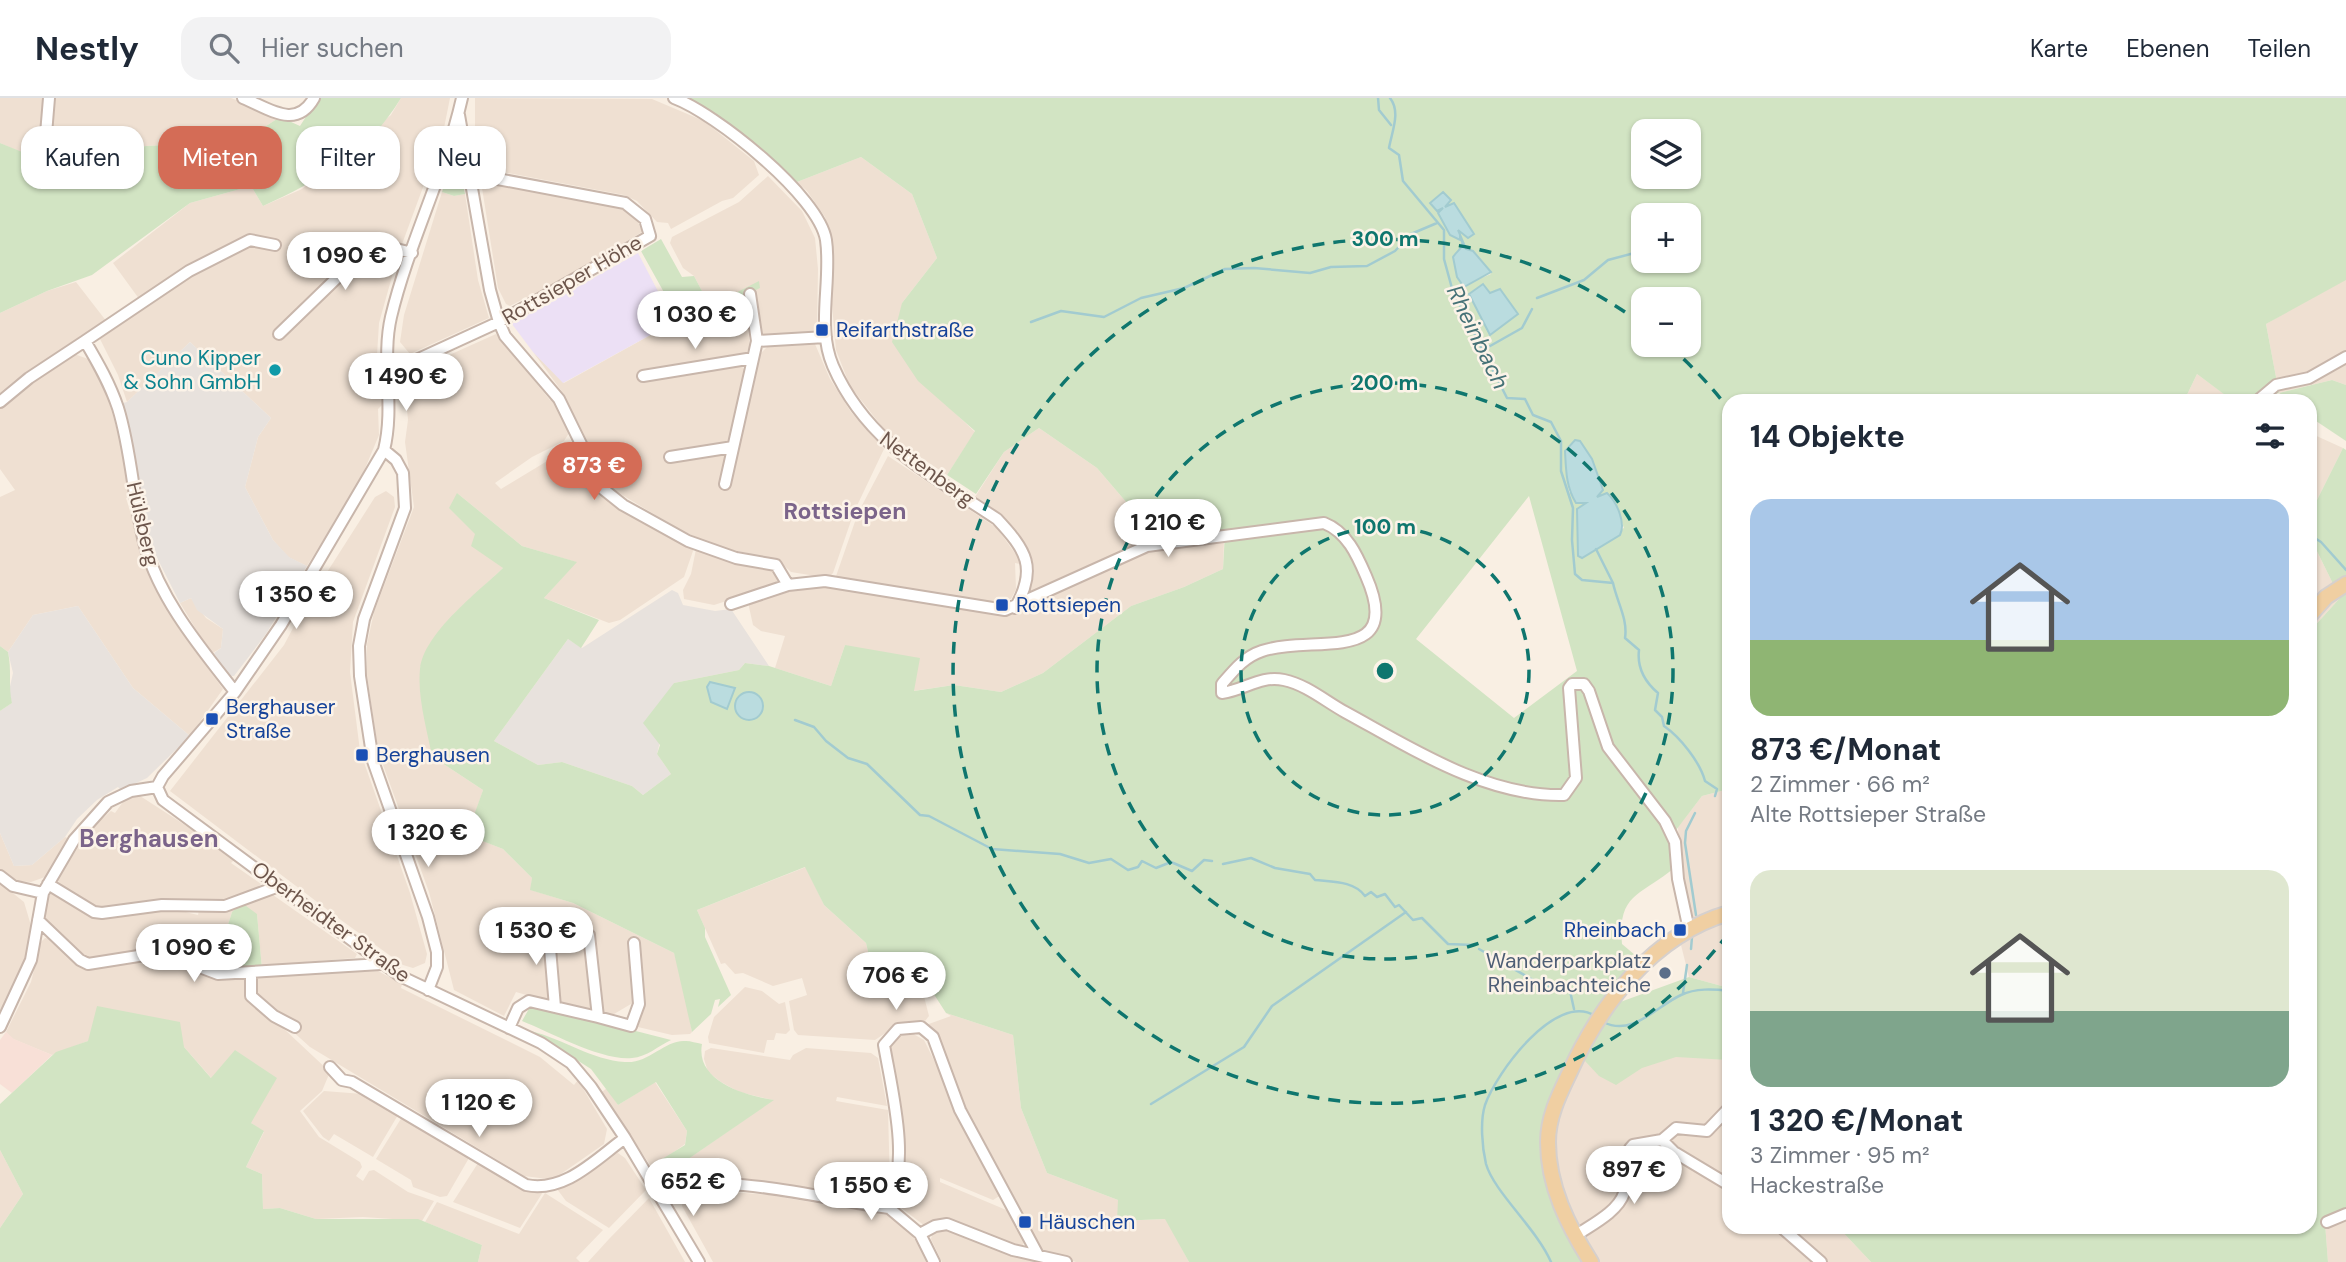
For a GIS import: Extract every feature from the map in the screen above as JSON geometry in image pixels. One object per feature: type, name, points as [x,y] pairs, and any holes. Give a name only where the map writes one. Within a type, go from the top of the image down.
[{"type":"main road","points":[[2317,609],[2345,584]]},
{"type":"main road","points":[[1591,1262],[1575,1236],[1553,1179],[1549,1133],[1561,1089],[1598,1017],[1649,961],[1689,930],[1722,916]]},
{"type":"street","points":[[47,126],[49,98]]},
{"type":"street","points":[[243,98],[296,116],[304,113],[314,98]]},
{"type":"street","points":[[0,1027],[31,960],[37,920],[46,888],[80,832],[108,802],[131,791],[157,787],[160,779],[234,692],[313,575],[384,450],[390,420],[391,317],[447,157],[462,98]]},
{"type":"street","name":"Nettenberg","points":[[674,98],[707,114],[793,186],[813,209],[826,240],[825,337],[832,366],[868,425],[890,447],[997,519],[1019,546],[1026,558],[1028,578],[1015,608]]},
{"type":"street","points":[[459,112],[462,126]]},
{"type":"street","name":"Rottsieper Höhe","points":[[390,372],[499,322],[650,236],[649,227],[637,210],[625,203],[506,181]]},
{"type":"street","points":[[473,189],[490,290],[505,336],[559,399],[603,489],[650,521],[707,549],[776,565],[788,585]]},
{"type":"street","points":[[0,402],[29,378],[188,271],[250,240],[275,245]]},
{"type":"street","points":[[279,334],[373,243],[412,253]]},
{"type":"street","points":[[725,484],[757,341],[750,294]]},
{"type":"street","points":[[757,341],[825,337]]},
{"type":"street","name":"Hülsberg","points":[[85,341],[106,376],[118,410],[145,544],[155,575],[192,638],[234,692]]},
{"type":"street","points":[[2265,394],[2277,385],[2316,375],[2346,357]]},
{"type":"street","points":[[643,376],[753,358]]},
{"type":"street","points":[[670,457],[733,447]]},
{"type":"street","points":[[384,450],[396,460],[403,473],[405,508],[364,620],[359,646],[360,676],[373,761],[428,917],[437,952],[437,967],[428,990]]},
{"type":"street","points":[[731,604],[788,585],[825,581],[996,610],[1015,608],[1147,546],[1324,523],[1336,528],[1356,552],[1370,584],[1377,613],[1374,625],[1368,633],[1349,643],[1292,645],[1248,657],[1222,684],[1222,693],[1257,679],[1283,679],[1307,688],[1410,747],[1482,780],[1536,796],[1564,795],[1576,778],[1568,696],[1572,684],[1584,684],[1597,710],[1608,747],[1665,821],[1675,842],[1678,879],[1689,930]]},
{"type":"street","name":"Oberheidter Straße","points":[[157,787],[163,800],[381,964],[428,990],[541,1043],[570,1063],[591,1087],[625,1138],[699,1262]]},
{"type":"street","points":[[0,876],[13,886],[46,888],[94,912],[102,913],[162,905],[225,906],[279,886]]},
{"type":"street","points":[[37,920],[80,960],[88,964],[150,954],[181,960],[218,974],[381,964]]},
{"type":"street","points":[[548,925],[555,1007]]},
{"type":"street","points":[[589,935],[598,1017]]},
{"type":"street","points":[[509,1028],[525,1001],[631,1026],[639,1004],[634,943]]},
{"type":"street","points":[[251,974],[251,996],[274,1016],[295,1027]]},
{"type":"street","points":[[889,1208],[897,1191],[898,1153],[895,1110],[884,1045],[892,1032],[905,1026],[921,1027],[933,1037],[960,1110],[1038,1255]]},
{"type":"street","points":[[330,1067],[342,1080],[352,1082],[526,1185],[551,1186],[566,1181],[625,1138]]},
{"type":"street","points":[[1662,1140],[1676,1128],[1706,1131],[1722,1115]]},
{"type":"street","points":[[1575,1236],[1615,1207],[1624,1192],[1629,1149],[1655,1139],[1662,1140],[1674,1152],[1722,1181]]},
{"type":"street","points":[[658,1190],[697,1183],[760,1188],[889,1208],[920,1234],[934,1262]]},
{"type":"street","points":[[2327,1222],[2346,1214]]},
{"type":"street","points":[[920,1234],[935,1226],[947,1224],[1013,1250],[1066,1262]]},
{"type":"street","points":[[1789,1234],[1821,1262]]},
{"type":"shaded area","points":[[0,98],[46,98],[42,126],[21,126],[21,152],[0,143]]},
{"type":"shaded area","points":[[52,98],[231,98],[280,117],[266,126],[158,126],[158,145],[144,146],[144,126],[51,126]]},
{"type":"shaded area","points":[[401,98],[450,98],[444,126],[414,126],[414,189],[422,189],[398,255],[379,323],[377,355],[382,405],[378,409],[379,435],[359,483],[307,566],[288,557],[273,540],[245,487],[258,437],[271,418],[190,342],[127,402],[118,375],[100,339],[145,307],[113,263],[190,203],[240,189],[253,189],[263,206],[302,189],[400,189],[400,126],[378,126],[391,115]]},
{"type":"shaded area","points":[[475,98],[652,99],[704,121],[754,161],[759,175],[733,198],[722,201],[671,229],[668,223],[657,222],[637,201],[624,195],[506,173],[506,126],[475,126]]},
{"type":"shaded area","points":[[861,157],[912,194],[937,258],[902,303],[954,412],[975,432],[947,475],[890,437],[850,386],[836,350],[832,305],[833,244],[825,217],[807,191],[797,182]]},
{"type":"shaded area","points":[[768,176],[802,211],[815,238],[818,269],[817,329],[811,333],[761,334],[754,291],[710,306],[694,276],[683,268],[670,243],[672,237],[739,202]]},
{"type":"shaded area","points":[[506,185],[624,208],[636,217],[642,232],[572,274],[510,306],[506,304],[498,288],[482,189],[506,189]]},
{"type":"shaded area","points":[[442,192],[454,196],[465,194],[478,280],[489,318],[410,354],[400,342],[404,315]]},
{"type":"shaded area","points":[[638,253],[674,322],[563,383],[533,352],[512,324]]},
{"type":"shaded area","points":[[2346,280],[2346,385],[2332,380],[2279,393],[2266,324]]},
{"type":"shaded area","points":[[76,282],[107,322],[74,354],[91,360],[107,394],[124,456],[130,497],[126,498],[151,580],[175,623],[223,689],[190,736],[133,688],[78,606],[33,615],[8,652],[0,646],[0,497],[15,490],[0,469],[0,313],[47,291]]},
{"type":"shaded area","points":[[744,295],[750,346],[740,364],[746,372],[755,374],[759,355],[767,347],[815,344],[830,379],[851,412],[884,449],[854,512],[833,573],[828,578],[791,572],[777,559],[746,557],[747,553],[717,547],[677,528],[614,490],[605,478],[563,393],[533,352],[564,383],[674,322],[674,330]]},
{"type":"shaded area","points":[[496,334],[550,400],[553,398],[569,433],[564,441],[532,457],[495,483],[501,489],[572,446],[606,498],[625,512],[694,548],[684,577],[620,620],[609,623],[544,598],[576,562],[522,546],[457,493],[476,534],[503,568],[456,612],[420,667],[433,761],[442,763],[483,790],[468,835],[503,849],[532,878],[531,890],[573,903],[674,953],[682,977],[692,1032],[690,1034],[672,1035],[638,1027],[643,1010],[635,945],[630,964],[636,1001],[609,1017],[593,1008],[589,1012],[559,1004],[551,998],[547,1001],[516,992],[504,1016],[454,990],[429,892],[378,751],[367,675],[367,644],[374,612],[414,507],[405,442],[408,420],[404,379],[407,374]]},
{"type":"shaded area","points":[[190,342],[271,418],[258,437],[245,487],[273,540],[289,557],[307,566],[266,634],[234,676],[228,676],[214,653],[221,648],[223,629],[197,610],[191,598],[180,603],[153,550],[119,404],[127,402]]},
{"type":"shaded area","points":[[2197,374],[2224,394],[2187,394]]},
{"type":"shaded area","points":[[1039,428],[1097,468],[1139,517],[1140,543],[1031,596],[1028,594],[1034,570],[1030,555],[1001,515],[975,497],[1004,452]]},
{"type":"shaded area","points":[[2317,436],[2343,448],[2317,500]]},
{"type":"shaded area","points":[[888,456],[997,528],[1020,564],[1015,563],[1016,589],[1011,599],[994,603],[835,579],[858,513]]},
{"type":"shaded area","points":[[386,491],[394,497],[395,507],[353,622],[350,672],[360,751],[410,893],[427,954],[425,963],[413,968],[403,965],[341,920],[170,791],[284,645],[301,613],[375,497]]},
{"type":"shaded area","points":[[1224,540],[1223,569],[1184,587],[1131,606],[1043,673],[1001,692],[954,685],[913,691],[845,645],[831,686],[775,668],[785,636],[761,631],[753,625],[749,607],[749,604],[795,590],[825,586],[1002,616],[1162,546]]},
{"type":"shaded area","points":[[696,549],[771,566],[782,583],[714,605],[684,599],[683,590],[691,574]]},
{"type":"shaded area","points":[[2317,551],[2340,598],[2317,623]]},
{"type":"shaded area","points":[[672,590],[678,593],[683,605],[715,611],[731,609],[769,666],[745,663],[739,670],[674,683],[657,754],[671,774],[643,795],[632,786],[562,762],[538,765],[494,741],[568,639],[582,648]]},
{"type":"shaded area","points":[[191,598],[206,618],[223,629],[221,648],[211,654],[180,603]]},
{"type":"shaded area","points":[[78,606],[133,688],[190,736],[147,778],[121,790],[118,787],[97,800],[77,819],[65,837],[32,865],[14,866],[0,833],[0,711],[12,703],[9,691],[13,673],[8,652],[33,615]]},
{"type":"shaded area","points":[[1722,791],[1722,986],[1689,977],[1680,941],[1692,933],[1680,864],[1678,827],[1702,796]]},
{"type":"shaded area","points":[[137,794],[219,847],[235,859],[231,863],[261,884],[251,893],[228,901],[96,909],[68,892],[57,880],[88,832],[111,811],[115,813],[125,799]]},
{"type":"shaded area","points":[[0,833],[14,866],[32,865],[65,837],[72,840],[45,877],[31,882],[14,881],[0,872]]},
{"type":"shaded area","points":[[806,867],[824,905],[866,943],[873,973],[888,992],[921,985],[929,1016],[921,1026],[899,1024],[875,1040],[798,1035],[794,1030],[789,1001],[807,995],[802,978],[773,986],[743,973],[735,974],[725,963],[721,964],[697,910]]},
{"type":"shaded area","points":[[0,883],[24,902],[32,929],[21,975],[0,1017]]},
{"type":"shaded area","points":[[51,892],[82,911],[145,912],[173,909],[198,915],[199,910],[221,912],[273,895],[357,954],[355,958],[282,964],[284,967],[262,969],[257,914],[232,912],[214,969],[175,953],[92,962],[45,919],[44,909]]},
{"type":"shaded area","points":[[45,938],[53,939],[87,970],[145,957],[174,960],[197,972],[223,979],[249,977],[251,998],[330,1072],[322,1091],[300,1111],[319,1137],[360,1162],[362,1167],[356,1176],[363,1181],[369,1171],[374,1170],[408,1192],[434,1201],[422,1221],[363,1217],[316,1219],[280,1208],[263,1209],[262,1174],[246,1167],[264,1132],[251,1123],[184,1047],[88,1041],[52,1055],[13,1039],[6,1032],[31,982],[41,942]]},
{"type":"shaded area","points":[[378,971],[402,984],[401,988],[540,1057],[574,1085],[578,1080],[607,1129],[604,1144],[558,1176],[548,1179],[524,1176],[310,1047],[259,1001],[254,991],[256,975]]},
{"type":"shaded area","points":[[745,987],[762,991],[779,1004],[785,1002],[790,1030],[786,1034],[776,1033],[774,1040],[767,1040],[764,1053],[709,1043],[708,1037],[714,1017]]},
{"type":"shaded area","points":[[946,1013],[1013,1035],[1021,1108],[1047,1173],[1118,1200],[1118,1221],[1166,1219],[1189,1262],[1076,1262],[1043,1252],[975,1135],[935,1038],[926,1025],[951,1016]]},
{"type":"shaded area","points":[[6,1032],[14,1039],[52,1055],[12,1093],[0,1084],[0,1040]]},
{"type":"shaded area","points":[[910,1032],[924,1040],[1001,1195],[993,1200],[940,1178],[940,1182],[1011,1212],[1026,1240],[1020,1249],[953,1223],[925,1226],[900,1207],[903,1162],[899,1095],[890,1049],[896,1037]]},
{"type":"shaded area","points":[[711,1048],[790,1060],[793,1055],[806,1048],[871,1053],[878,1058],[887,1106],[837,1097],[836,1101],[888,1110],[890,1186],[884,1196],[876,1199],[733,1178],[662,1177],[773,1100],[739,1092],[721,1082],[708,1072],[704,1059],[705,1051]]},
{"type":"shaded area","points":[[1692,1054],[1722,1056],[1722,1234],[1845,1234],[1871,1262],[1590,1262],[1545,1155],[1573,1055]]},
{"type":"shaded area","points":[[655,1082],[687,1131],[685,1144],[652,1168],[602,1092],[607,1088],[618,1105]]},
{"type":"shaded area","points":[[324,1091],[363,1094],[398,1115],[373,1157],[334,1134],[329,1141],[303,1111]]},
{"type":"shaded area","points":[[402,1117],[469,1158],[447,1196],[440,1197],[413,1187],[411,1180],[376,1159]]},
{"type":"shaded area","points":[[0,1150],[23,1194],[0,1228]]},
{"type":"shaded area","points":[[618,1153],[625,1158],[646,1190],[609,1228],[566,1201],[557,1189],[610,1155]]},
{"type":"shaded area","points":[[478,1163],[518,1186],[543,1192],[520,1228],[453,1202]]},
{"type":"shaded area","points":[[692,1189],[769,1195],[887,1215],[909,1230],[928,1262],[713,1262],[682,1206],[683,1195]]},
{"type":"shaded area","points":[[545,1193],[603,1230],[576,1258],[580,1262],[478,1262],[482,1245],[425,1222],[437,1202],[519,1234]]},
{"type":"shaded area","points":[[649,1198],[685,1262],[588,1262],[609,1239]]},
{"type":"shaded area","points":[[2346,1213],[2346,1262],[2328,1262],[2325,1223]]},
{"type":"shaded area","points":[[939,1227],[1053,1262],[942,1262],[931,1239],[933,1231]]},
{"type":"green space","points":[[318,98],[401,98],[381,126],[300,126]]},
{"type":"green space","points":[[686,98],[2346,98],[2346,280],[2266,324],[2279,393],[2274,394],[2224,394],[2197,374],[2187,394],[1722,394],[1722,791],[1702,796],[1670,838],[1674,868],[1634,897],[1623,915],[1622,944],[1642,961],[1583,1032],[1545,1155],[1590,1262],[1189,1262],[1165,1219],[1117,1221],[1118,1200],[1047,1173],[1021,1108],[1013,1035],[946,1013],[919,971],[873,973],[866,943],[824,905],[805,867],[697,910],[705,928],[705,937],[731,995],[718,1007],[720,999],[715,1000],[711,1014],[692,1032],[674,953],[573,903],[530,890],[532,878],[503,849],[467,835],[483,790],[442,763],[433,761],[420,692],[420,669],[424,655],[441,628],[503,568],[471,546],[475,534],[449,508],[457,493],[522,546],[577,562],[544,598],[599,620],[581,648],[568,639],[494,741],[538,765],[562,762],[632,786],[643,795],[671,774],[657,754],[660,745],[643,723],[674,683],[739,670],[745,663],[769,666],[831,686],[845,645],[920,658],[914,691],[954,685],[1001,692],[1043,673],[1131,606],[1184,587],[1223,569],[1225,532],[1160,537],[1140,543],[1139,517],[1097,468],[1039,428],[1004,452],[976,494],[947,475],[975,431],[918,381],[892,342],[902,303],[937,258],[912,194],[861,157],[797,182],[712,112]],"holes":[[[1454,203],[1474,234],[1457,229],[1450,235],[1438,213]],[[1461,250],[1481,261],[1491,274],[1462,286],[1455,254]],[[1580,441],[1592,459],[1603,490],[1595,499],[1607,493],[1615,503],[1624,528],[1577,549],[1577,510],[1588,503],[1569,492],[1565,451]],[[1529,496],[1577,671],[1514,718],[1416,639]]]},
{"type":"green space","points":[[280,117],[300,126],[296,126],[297,189],[263,206],[253,189],[282,189],[282,126],[266,126]]},
{"type":"green space","points":[[0,143],[21,152],[21,189],[144,189],[146,146],[158,145],[158,189],[240,189],[190,203],[92,275],[47,291],[0,313]]},
{"type":"green space","points":[[443,189],[464,189],[465,194],[454,196],[442,192]]},
{"type":"green space","points":[[661,239],[682,277],[694,276],[710,306],[759,281],[760,288],[674,330],[674,322],[661,298],[666,296],[641,251]]},
{"type":"green space","points":[[2332,380],[2346,385],[2346,441],[2317,422],[2317,394],[2279,393]]},
{"type":"green space","points":[[2343,448],[2346,450],[2346,1213],[2325,1223],[2328,1262],[1871,1262],[1845,1234],[2317,1234],[2317,623],[2340,598],[2317,551],[2317,500]]},
{"type":"green space","points":[[0,646],[8,652],[12,703],[0,711]]},
{"type":"green space","points":[[242,903],[257,914],[262,969],[214,969],[232,912]]},
{"type":"green space","points":[[1689,977],[1722,986],[1722,1060],[1676,1057],[1642,1068],[1616,1085],[1599,1076],[1585,1061],[1587,1052],[1612,1005]]},
{"type":"green space","points":[[97,1006],[180,1022],[184,1047],[211,1078],[235,1050],[277,1078],[251,1123],[264,1131],[246,1167],[262,1174],[263,1209],[280,1208],[316,1219],[418,1219],[482,1245],[478,1262],[0,1262],[0,1228],[23,1194],[0,1150],[0,1104],[56,1052],[88,1041]]},
{"type":"green space","points":[[538,1006],[671,1040],[637,1057],[606,1055],[522,1021],[530,1007]]},
{"type":"green space","points":[[531,1031],[601,1057],[625,1062],[642,1059],[678,1041],[702,1044],[702,1057],[706,1068],[725,1085],[750,1095],[774,1100],[662,1177],[652,1168],[654,1164],[685,1145],[687,1131],[656,1082],[618,1105],[591,1069]]},
{"type":"water","points":[[1443,192],[1451,200],[1445,207],[1454,203],[1474,234],[1468,238],[1458,230],[1460,240],[1450,235],[1438,213],[1443,208],[1437,211],[1430,203]]},
{"type":"water","points":[[1462,240],[1466,249],[1473,251],[1491,272],[1464,287],[1457,277],[1453,257],[1461,248]]},
{"type":"water","points":[[1483,284],[1490,293],[1500,289],[1518,314],[1490,335],[1469,294]]},
{"type":"water","points":[[1575,440],[1580,441],[1592,459],[1603,490],[1597,497],[1607,493],[1611,497],[1620,513],[1622,525],[1620,535],[1582,558],[1578,556],[1577,509],[1586,503],[1576,503],[1568,485],[1565,451]]},
{"type":"water","points":[[710,682],[735,688],[727,709],[711,702],[707,687]]},
{"type":"water","points":[[749,692],[759,696],[763,706],[759,716],[749,720],[739,716],[735,706],[739,696]]},
{"type":"waterway","name":"Rheinbach","points":[[1378,98],[1379,110],[1391,125]]},
{"type":"waterway","name":"Rheinbach","points":[[1390,98],[1395,115],[1389,148],[1399,155],[1403,181],[1444,230],[1444,259],[1453,292],[1507,398],[1525,399],[1533,415],[1551,422],[1561,441],[1561,471],[1573,508],[1575,574],[1582,580],[1613,583],[1624,617],[1625,638],[1639,650],[1643,674],[1658,693],[1655,710],[1662,717],[1664,726],[1683,743],[1694,758],[1705,781],[1717,789],[1715,796]]},
{"type":"waterway","points":[[1031,322],[1061,311],[1104,317],[1141,298],[1184,288],[1225,269],[1254,268],[1310,273],[1331,267],[1367,266],[1395,251],[1411,234],[1437,223]]},
{"type":"waterway","points":[[1537,298],[1584,280],[1608,260],[1631,254]]},
{"type":"waterway","points":[[1483,350],[1522,328],[1532,309]]},
{"type":"waterway","points":[[2317,539],[2346,570]]},
{"type":"waterway","points":[[1596,549],[1613,583]]},
{"type":"waterway","points":[[795,720],[814,727],[826,741],[848,758],[867,764],[920,815],[929,816],[992,849],[1060,854],[1089,863],[1111,859],[1128,870],[1138,867],[1142,861],[1156,868],[1171,862],[1192,871],[1204,860],[1212,861]]},
{"type":"waterway","name":"Rheinbach","points":[[1695,813],[1686,831],[1685,843],[1696,915]]},
{"type":"waterway","points":[[1223,864],[1251,858],[1275,868],[1310,874],[1315,880],[1349,885],[1365,896],[1371,892],[1377,897],[1385,894],[1395,907],[1399,905],[1413,920],[1422,918],[1448,944],[1473,945]]},
{"type":"waterway","points":[[1151,1104],[1244,1047],[1272,1006],[1406,912]]},
{"type":"waterway","name":"Rheinbach","points":[[1691,949],[1692,937]]},
{"type":"waterway","points":[[1479,949],[1540,984],[1570,991],[1574,1009]]},
{"type":"waterway","name":"Rheinbach","points":[[1683,993],[1687,965]]},
{"type":"waterway","points":[[1603,1022],[1624,1026],[1644,1019],[1671,1000],[1687,993],[1722,991]]},
{"type":"waterway","points":[[1551,1262],[1545,1249],[1506,1199],[1486,1164],[1483,1150],[1483,1111],[1491,1091],[1514,1056],[1546,1025],[1563,1015],[1580,1011],[1595,1016]]},
{"type":"place","name":"Reifarthstraße","points":[[822,330]]},
{"type":"place","name":"Cuno Kipper & Sohn GmbH","points":[[275,370]]},
{"type":"place","name":"Rottsiepen","points":[[1002,605]]},
{"type":"place","name":"Berghauser Straße","points":[[212,719]]},
{"type":"place","name":"Berghausen","points":[[362,755]]},
{"type":"place","name":"Rheinbach","points":[[1680,930]]},
{"type":"place","name":"Wanderparkplatz Rheinbachteiche","points":[[1665,973]]},
{"type":"place","name":"Häuschen","points":[[1025,1222]]},
{"type":"district","name":"Rottsiepen","points":[[845,511]]},
{"type":"district","name":"Berghausen","points":[[149,838]]}]
